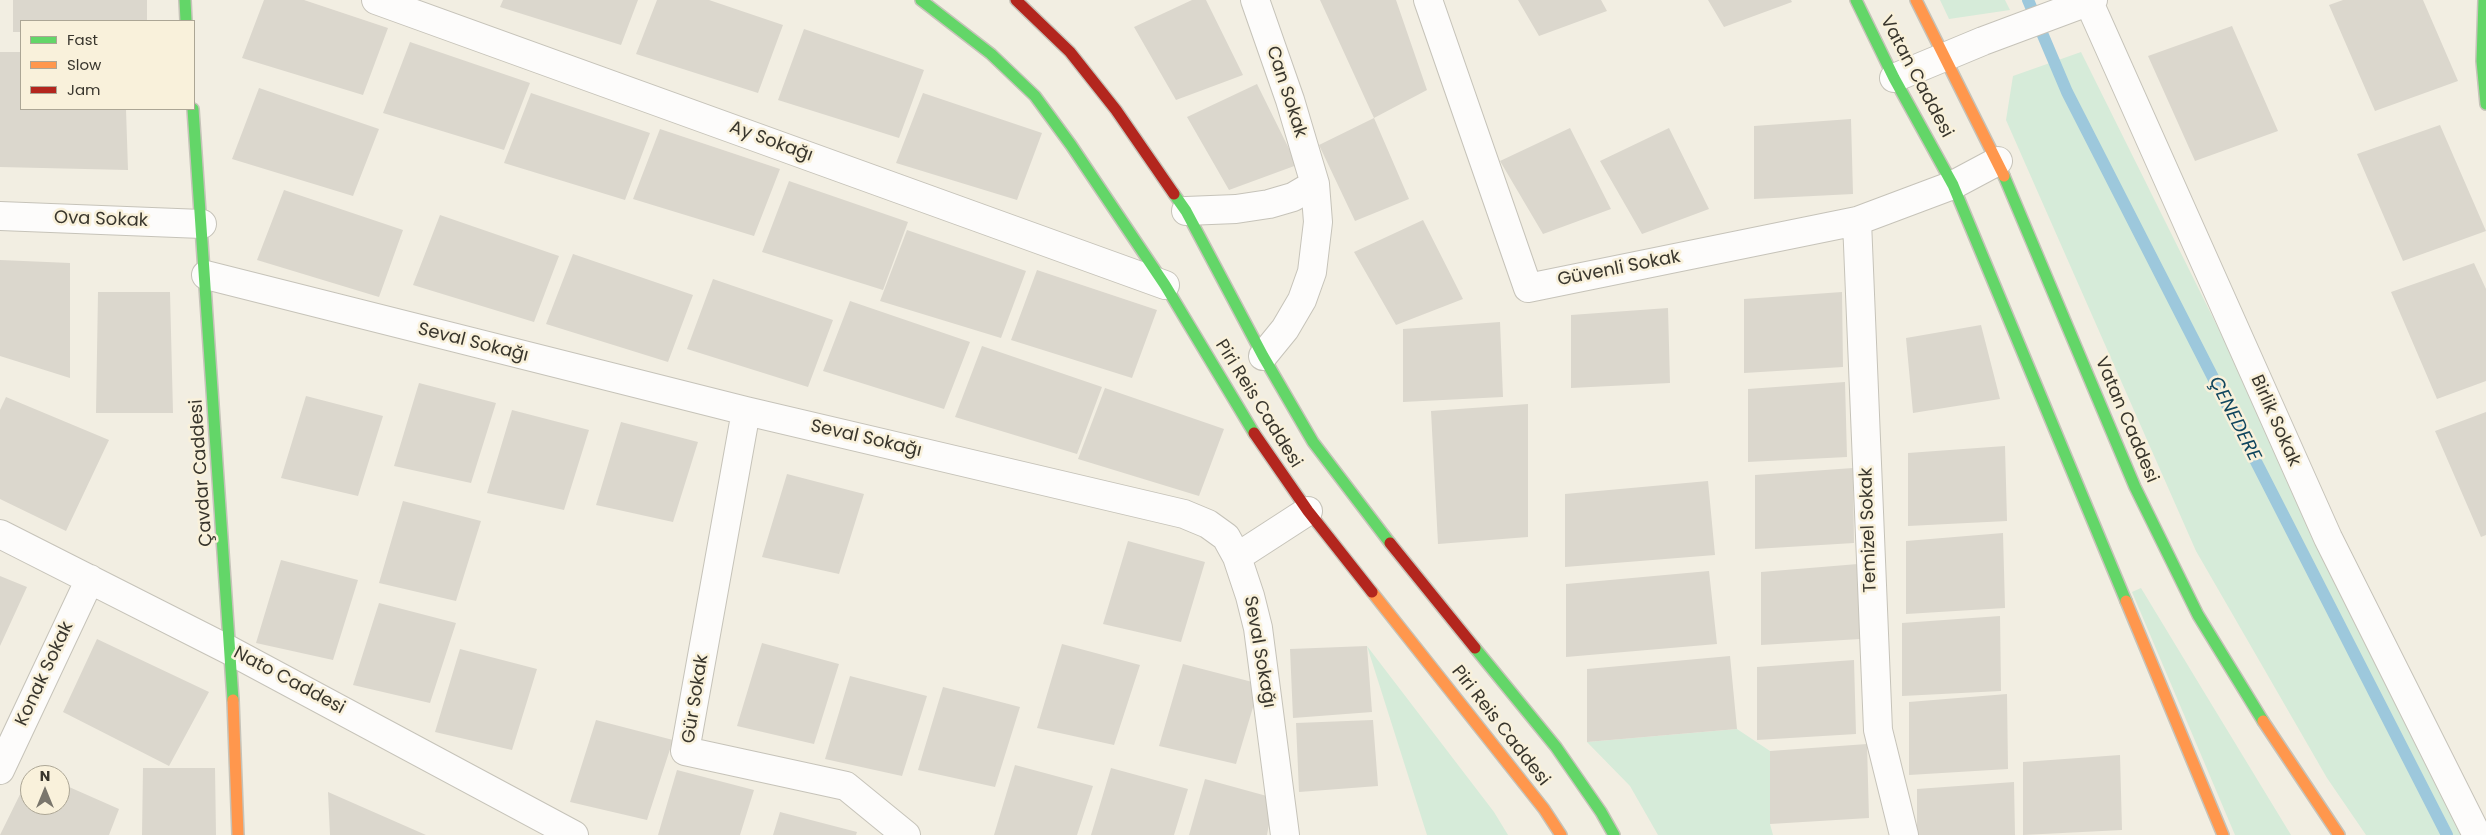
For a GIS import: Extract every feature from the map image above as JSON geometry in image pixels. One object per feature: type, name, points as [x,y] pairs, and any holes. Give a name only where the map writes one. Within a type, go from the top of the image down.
[{"type":"main road","points":[[185,0],[186,20]]},
{"type":"main road","name":"Piri Reis Caddesi","points":[[921,0],[991,54],[1035,96],[1072,145],[1165,285],[1243,417],[1308,511],[1544,809],[1561,835]]},
{"type":"main road","name":"Piri Reis Caddesi","points":[[1016,0],[1070,52],[1116,110],[1186,211],[1263,356],[1312,442],[1374,524],[1556,747],[1601,812],[1614,835]]},
{"type":"main road","name":"Vatan Caddesi","points":[[1856,0],[1894,78],[1953,185],[2223,835]]},
{"type":"main road","name":"Vatan Caddesi","points":[[1916,0],[1947,56],[1998,161],[2135,487],[2198,615],[2261,718],[2339,835]]},
{"type":"main road","points":[[2484,0],[2482,61],[2486,104]]},
{"type":"main road","name":"Çavdar Caddesi","points":[[193,110],[232,650],[238,835]]},
{"type":"street","name":"Ay Sokağı","points":[[376,0],[1165,285]]},
{"type":"street","name":"Can Sokak","points":[[1255,0],[1290,100],[1315,184],[1318,222],[1312,272],[1302,300],[1285,329],[1263,356]]},
{"type":"street","name":"Güvenli Sokak","points":[[1428,0],[1528,288],[1856,221],[1953,185],[1998,161]]},
{"type":"street","points":[[1894,78],[1983,41],[2090,1]]},
{"type":"street","name":"Birlik Sokak","points":[[2090,1],[2328,538],[2477,835]]},
{"type":"street","points":[[1186,211],[1236,209],[1269,204],[1292,197],[1315,184]]},
{"type":"street","name":"Ova Sokak","points":[[0,216],[202,224]]},
{"type":"street","name":"Temizel Sokak","points":[[1856,221],[1878,730],[1904,835]]},
{"type":"street","name":"Seval Sokağı","points":[[206,275],[746,411],[1184,514],[1208,524],[1226,537],[1237,557],[1258,628],[1285,835]]},
{"type":"street","name":"Gür Sokak","points":[[746,411],[685,751],[846,786],[906,835]]},
{"type":"street","points":[[1237,557],[1308,511]]},
{"type":"street","name":"Nato Caddesi","points":[[0,534],[232,650],[574,835]]},
{"type":"street","name":"Konak Sokak","points":[[0,770],[90,579]]},
{"type":"green space","points":[[1940,0],[2005,0],[2010,10],[1949,19]]},
{"type":"green space","points":[[2081,52],[2470,835],[2366,835],[2327,778],[2196,551],[2006,120],[2013,76]]},
{"type":"green space","points":[[2141,588],[2291,835],[2235,835],[2132,592]]},
{"type":"green space","points":[[1367,646],[1494,812],[1508,835],[1427,835]]},
{"type":"green space","points":[[1737,729],[1770,751],[1770,824],[1773,835],[1658,835],[1630,786],[1587,742]]},
{"type":"building","points":[[13,0],[147,0],[147,20],[20,20],[20,32],[13,32]]},
{"type":"building","points":[[264,0],[304,0],[388,28],[363,95],[242,58]]},
{"type":"building","points":[[503,0],[638,0],[621,45],[500,7]]},
{"type":"building","points":[[657,0],[709,0],[783,25],[758,93],[636,54]]},
{"type":"building","points":[[1192,0],[1206,0],[1243,75],[1176,100],[1134,27]]},
{"type":"building","points":[[1320,0],[1396,0],[1427,90],[1374,118]]},
{"type":"building","points":[[1518,0],[1601,0],[1607,11],[1539,36]]},
{"type":"building","points":[[1708,0],[1791,0],[1792,2],[1724,27]]},
{"type":"building","points":[[2343,0],[2423,0],[2458,81],[2375,111],[2329,5]]},
{"type":"building","points":[[2232,26],[2278,131],[2195,161],[2148,56]]},
{"type":"building","points":[[804,29],[924,70],[899,138],[778,100]]},
{"type":"building","points":[[410,42],[530,83],[504,150],[383,113]]},
{"type":"building","points":[[0,52],[20,52],[20,110],[126,110],[128,170],[0,167]]},
{"type":"building","points":[[1257,84],[1297,165],[1229,190],[1187,117]]},
{"type":"building","points":[[259,88],[379,129],[353,196],[232,159]]},
{"type":"building","points":[[531,93],[650,133],[625,200],[504,163]]},
{"type":"building","points":[[923,93],[1042,133],[1017,200],[896,163]]},
{"type":"building","points":[[1374,118],[1409,199],[1355,221],[1319,145]]},
{"type":"building","points":[[1851,119],[1853,194],[1754,199],[1754,126]]},
{"type":"building","points":[[2440,125],[2486,231],[2403,261],[2357,154]]},
{"type":"building","points":[[1570,128],[1611,209],[1543,234],[1500,161]]},
{"type":"building","points":[[1669,128],[1709,209],[1642,234],[1600,161]]},
{"type":"building","points":[[660,129],[780,169],[754,236],[633,199]]},
{"type":"building","points":[[789,181],[908,222],[883,290],[762,252]]},
{"type":"building","points":[[284,190],[403,230],[379,297],[257,260]]},
{"type":"building","points":[[440,215],[559,256],[534,322],[413,285]]},
{"type":"building","points":[[1423,220],[1463,299],[1396,325],[1354,252]]},
{"type":"building","points":[[907,230],[1026,271],[1001,338],[880,301]]},
{"type":"building","points":[[573,254],[693,295],[668,362],[546,324]]},
{"type":"building","points":[[0,260],[70,263],[70,378],[0,356]]},
{"type":"building","points":[[2474,263],[2486,289],[2486,381],[2437,399],[2391,292]]},
{"type":"building","points":[[1037,270],[1157,310],[1132,378],[1011,340]]},
{"type":"building","points":[[713,279],[833,320],[808,387],[687,349]]},
{"type":"building","points":[[98,292],[170,292],[173,413],[96,413]]},
{"type":"building","points":[[1842,292],[1843,367],[1744,373],[1744,299]]},
{"type":"building","points":[[850,301],[970,342],[944,409],[823,371]]},
{"type":"building","points":[[1668,308],[1670,383],[1571,388],[1571,315]]},
{"type":"building","points":[[1500,322],[1503,397],[1403,402],[1403,329]]},
{"type":"building","points":[[1981,325],[2000,399],[1913,413],[1906,338]]},
{"type":"building","points":[[982,346],[1102,387],[1077,454],[955,417]]},
{"type":"building","points":[[1845,382],[1847,457],[1748,462],[1748,389]]},
{"type":"building","points":[[419,383],[496,403],[471,483],[394,466]]},
{"type":"building","points":[[1105,388],[1224,429],[1199,496],[1078,459]]},
{"type":"building","points":[[306,396],[383,416],[358,496],[281,478]]},
{"type":"building","points":[[6,397],[109,440],[66,531],[0,499],[0,410]]},
{"type":"building","points":[[1528,404],[1528,537],[1438,544],[1431,411]]},
{"type":"building","points":[[512,410],[589,430],[564,510],[487,493]]},
{"type":"building","points":[[2486,412],[2486,535],[2481,537],[2435,431]]},
{"type":"building","points":[[621,422],[698,442],[673,522],[596,505]]},
{"type":"building","points":[[2005,446],[2007,521],[1908,526],[1908,453]]},
{"type":"building","points":[[1853,468],[1854,543],[1755,549],[1755,475]]},
{"type":"building","points":[[787,474],[864,494],[839,574],[762,557]]},
{"type":"building","points":[[1708,481],[1715,555],[1565,567],[1565,494]]},
{"type":"building","points":[[403,501],[481,521],[456,601],[379,583]]},
{"type":"building","points":[[2003,533],[2005,608],[1906,614],[1906,541]]},
{"type":"building","points":[[1128,541],[1205,562],[1181,642],[1103,624]]},
{"type":"building","points":[[281,560],[358,580],[333,660],[256,643]]},
{"type":"building","points":[[1858,564],[1860,639],[1761,645],[1761,572]]},
{"type":"building","points":[[1709,571],[1717,644],[1566,657],[1566,584]]},
{"type":"building","points":[[0,576],[27,587],[0,646]]},
{"type":"building","points":[[379,603],[456,623],[430,703],[353,685]]},
{"type":"building","points":[[2000,616],[2001,691],[1902,696],[1902,623]]},
{"type":"building","points":[[97,639],[209,692],[169,766],[63,712]]},
{"type":"building","points":[[762,643],[839,664],[814,744],[737,726]]},
{"type":"building","points":[[1062,644],[1140,665],[1114,745],[1037,728]]},
{"type":"building","points":[[1367,646],[1372,712],[1293,718],[1290,649]]},
{"type":"building","points":[[460,649],[537,669],[512,750],[435,732]]},
{"type":"building","points":[[1730,656],[1737,729],[1587,742],[1587,669]]},
{"type":"building","points":[[1854,660],[1856,734],[1757,740],[1757,667]]},
{"type":"building","points":[[1183,664],[1260,684],[1236,764],[1159,746]]},
{"type":"building","points":[[850,676],[927,696],[902,776],[825,759]]},
{"type":"building","points":[[943,687],[1020,707],[995,787],[918,770]]},
{"type":"building","points":[[2007,694],[2008,769],[1909,775],[1909,702]]},
{"type":"building","points":[[596,720],[673,740],[647,820],[570,802]]},
{"type":"building","points":[[1373,720],[1378,786],[1299,792],[1296,723]]},
{"type":"building","points":[[1867,744],[1869,818],[1770,824],[1770,751]]},
{"type":"building","points":[[2120,755],[2122,830],[2023,835],[2023,762]]},
{"type":"building","points":[[1015,765],[1093,786],[1077,835],[994,835]]},
{"type":"building","points":[[143,768],[215,768],[216,835],[142,835]]},
{"type":"building","points":[[1111,768],[1188,789],[1174,835],[1091,835]]},
{"type":"building","points":[[677,770],[754,790],[740,835],[658,835]]},
{"type":"building","points":[[1205,779],[1274,798],[1267,835],[1189,835]]},
{"type":"building","points":[[2014,782],[2015,835],[1917,835],[1917,789]]},
{"type":"building","points":[[70,787],[119,809],[109,835],[0,835],[20,794],[20,815],[70,815]]},
{"type":"building","points":[[328,792],[426,835],[330,835]]},
{"type":"building","points":[[780,812],[857,832],[856,835],[773,835]]},
{"type":"waterway","name":"ÇENEDERE","points":[[2028,0],[2067,92],[2447,835]]},
{"type":"traffic: fast","points":[[185,0],[186,20]]},
{"type":"traffic: fast","points":[[921,0],[991,54],[1035,96],[1071,145],[1165,285],[1254,433]]},
{"type":"traffic: fast","points":[[1856,0],[1894,78],[1953,185],[2126,601]]},
{"type":"traffic: fast","points":[[2484,0],[2482,61],[2486,104]]},
{"type":"traffic: fast","points":[[193,110],[233,700]]},
{"type":"traffic: fast","points":[[2004,176],[2135,487],[2198,615],[2263,721]]},
{"type":"traffic: fast","points":[[1174,194],[1186,211],[1263,356],[1313,442],[1390,543]]},
{"type":"traffic: fast","points":[[1475,648],[1556,747],[1601,812],[1614,835]]},
{"type":"traffic: slow","points":[[1916,0],[2004,176]]},
{"type":"traffic: slow","points":[[1372,592],[1544,809],[1561,835]]},
{"type":"traffic: slow","points":[[2126,601],[2223,835]]},
{"type":"traffic: slow","points":[[233,700],[238,835]]},
{"type":"traffic: slow","points":[[2263,721],[2339,835]]},
{"type":"traffic: jam","points":[[1016,0],[1070,52],[1116,110],[1174,194]]},
{"type":"traffic: jam","points":[[1254,433],[1308,511],[1372,592]]},
{"type":"traffic: jam","points":[[1390,543],[1475,648]]}]
